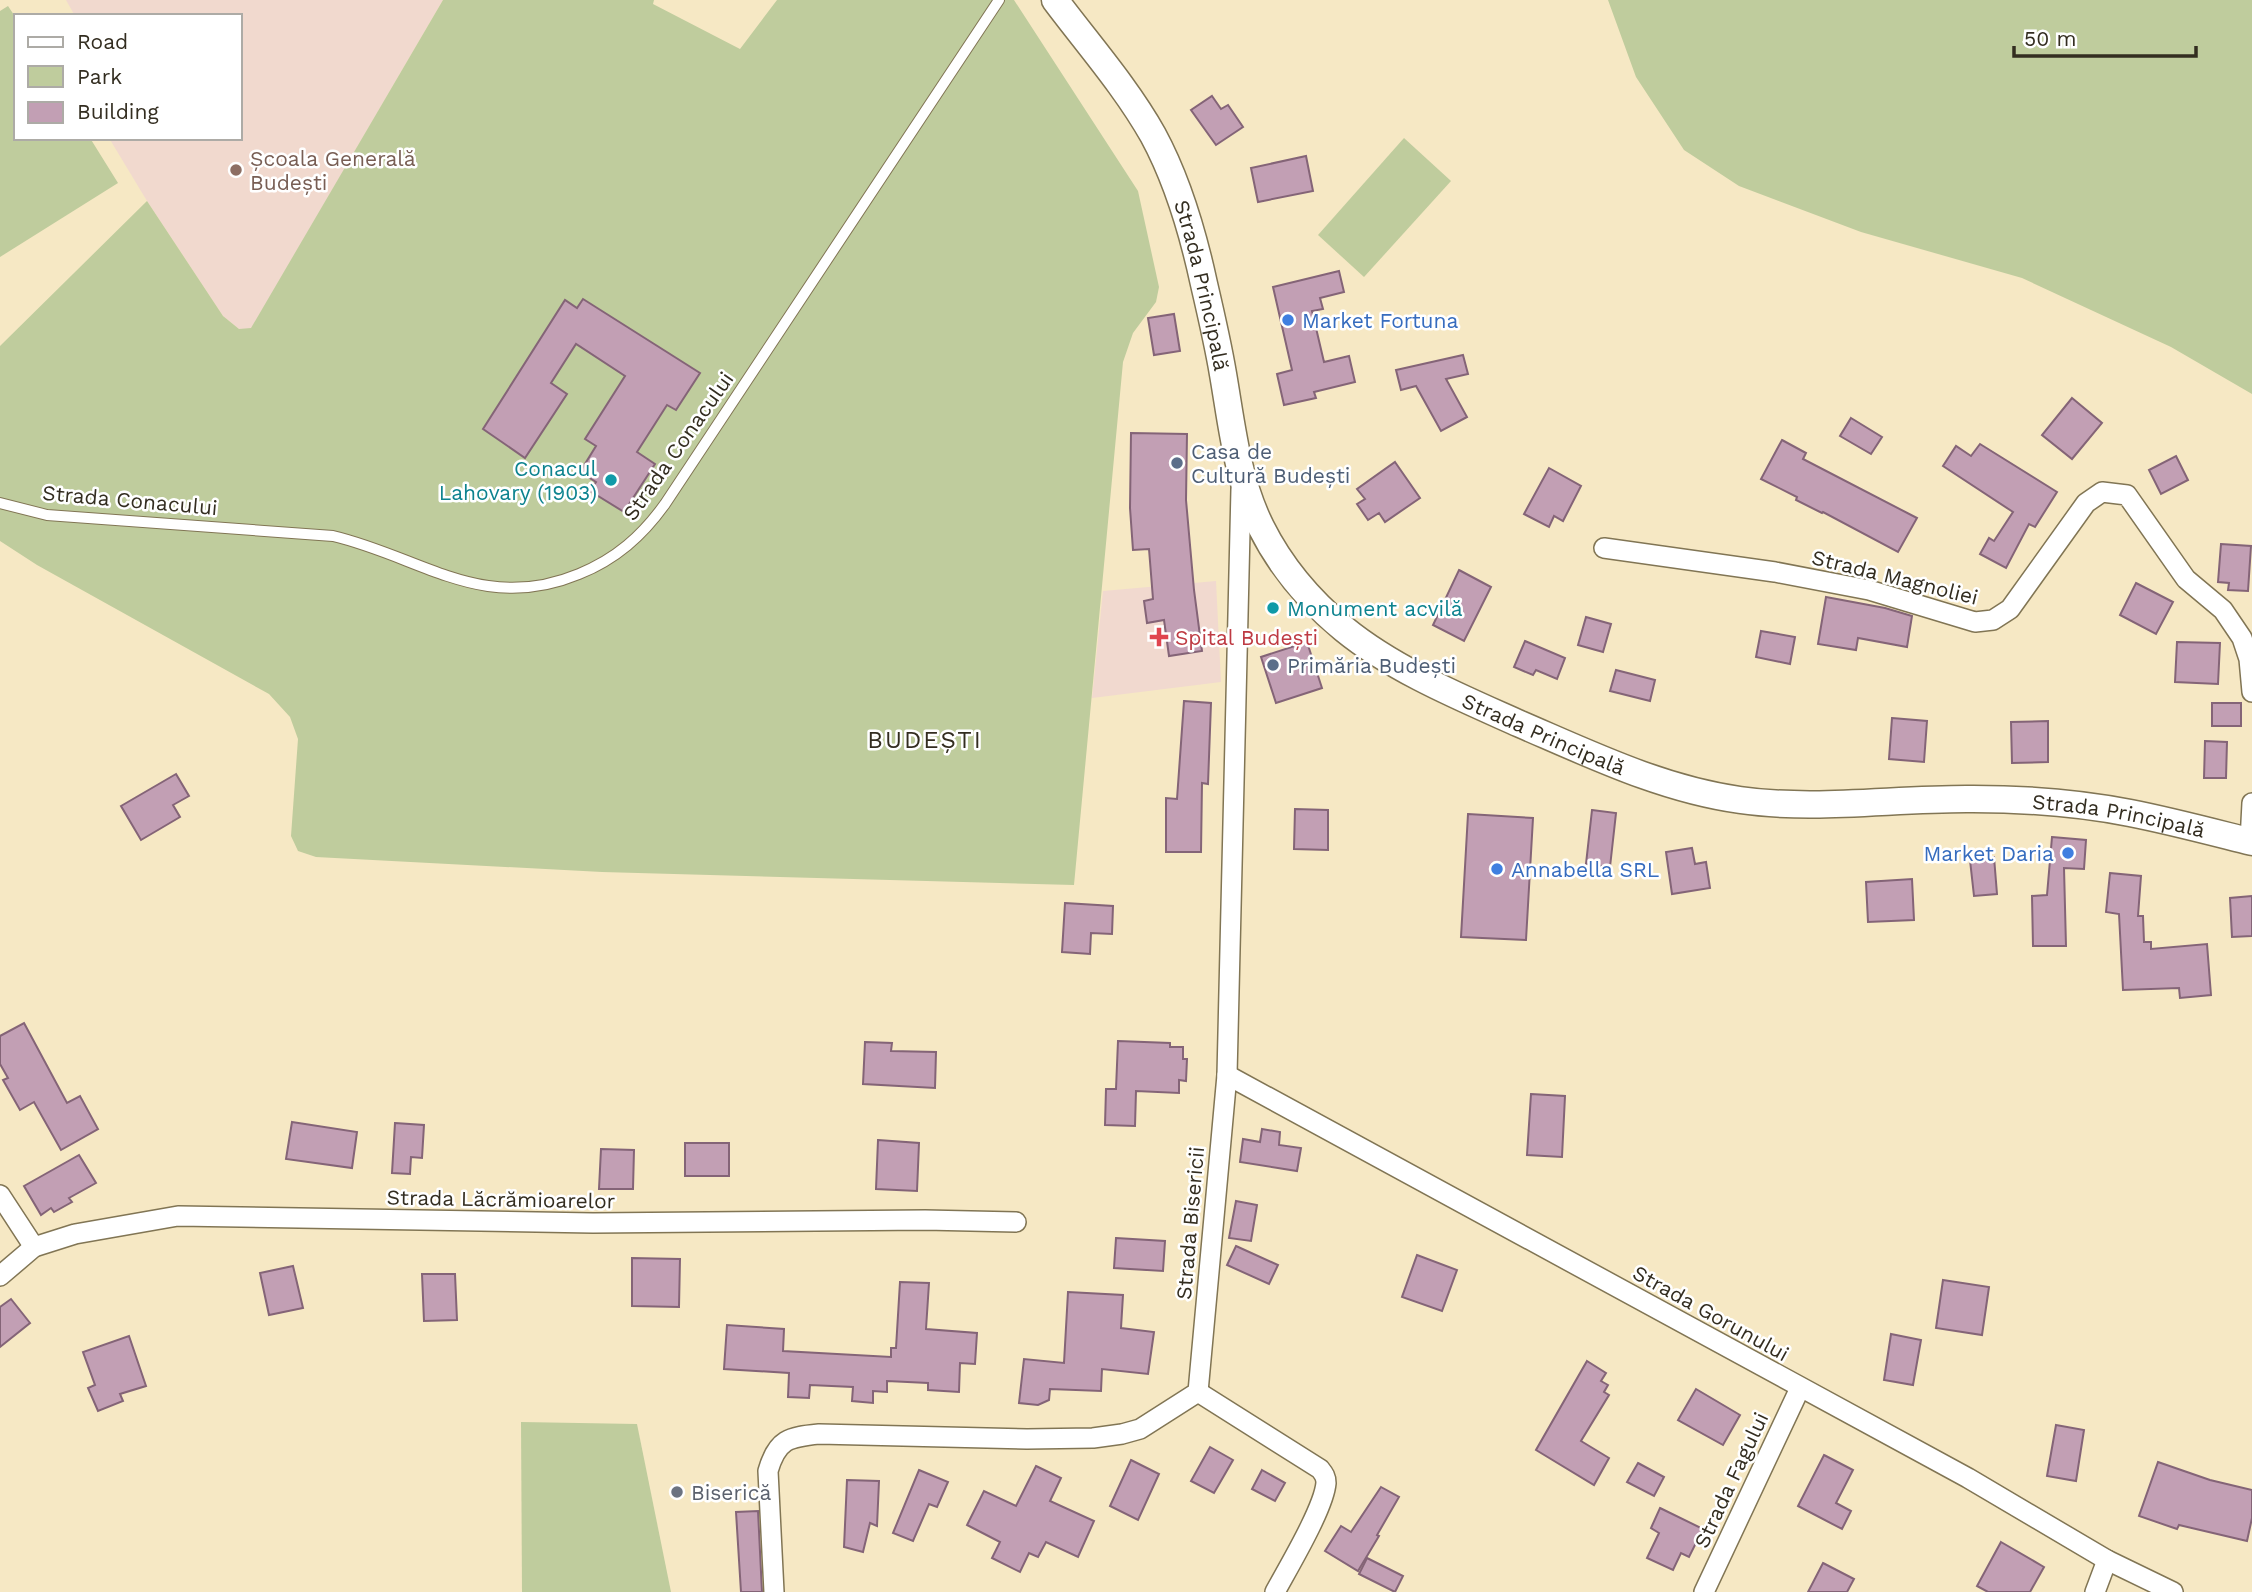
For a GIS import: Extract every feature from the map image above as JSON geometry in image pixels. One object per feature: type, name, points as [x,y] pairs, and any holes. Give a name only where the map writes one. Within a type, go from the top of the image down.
[{"type":"main road","name":"Strada Principală","points":[[1055,0],[1134,105],[1165,160],[1178,192],[1203,279],[1223,369],[1242,476],[1259,523],[1274,552],[1302,588],[1348,632],[1416,674],[1453,692],[1637,774],[1709,795],[1764,803],[1805,804],[2024,800],[2129,812],[2251,841]]},
{"type":"street","name":"Strada Bisericii","points":[[1198,1392],[1227,1075],[1242,476]]},
{"type":"street","name":"Strada Magnoliei","points":[[1604,548],[1789,575],[1869,590],[1975,622],[1993,620],[2010,609],[2086,503],[2102,492],[2127,495],[2186,579],[2223,610],[2242,638],[2249,659],[2252,692]]},
{"type":"street","points":[[2251,841],[2252,803]]},
{"type":"street","name":"Strada Gorunului","points":[[1227,1075],[1968,1478],[2107,1560],[2173,1592]]},
{"type":"street","points":[[0,1195],[34,1247]]},
{"type":"street","name":"Strada Lăcrămioarelor","points":[[0,1276],[34,1247],[75,1234],[178,1216],[593,1223],[898,1220],[1016,1222]]},
{"type":"street","name":"Strada Fagului","points":[[1704,1592],[1800,1388]]},
{"type":"street","points":[[774,1592],[768,1471],[780,1444],[788,1439],[820,1434],[1027,1439],[1112,1436],[1140,1429],[1198,1392],[1320,1469],[1326,1476],[1326,1487],[1317,1509],[1275,1592]]},
{"type":"street","points":[[2095,1592],[2107,1560]]},
{"type":"lane","name":"Strada Conacului","points":[[0,503],[47,515],[333,537],[353,541],[443,575],[482,586],[511,589],[536,587],[563,581],[594,568],[623,550],[647,528],[665,504],[999,0]]},
{"type":"shaded area","name":"Școala Generală Budești","points":[[66,0],[443,0],[251,329],[239,329],[223,316],[110,140],[242,140],[242,14],[74,14]]},
{"type":"shaded area","name":"Spital Budești","points":[[1216,581],[1221,682],[1092,698],[1103,591]]},
{"type":"green space","points":[[443,0],[654,0],[653,4],[740,49],[777,0],[1014,0],[1138,191],[1159,287],[1156,302],[1133,333],[1123,362],[1074,885],[602,872],[316,857],[298,851],[291,836],[298,739],[290,717],[269,694],[37,565],[0,541],[0,346],[147,201],[223,316],[239,329],[251,328]]},
{"type":"green space","points":[[1608,0],[2252,0],[2252,394],[2171,347],[2022,278],[1861,232],[1739,186],[1684,150],[1636,77]]},
{"type":"green space","points":[[8,6],[14,15],[14,140],[91,140],[118,183],[0,257],[0,11]]},
{"type":"green space","points":[[1404,138],[1451,181],[1364,277],[1318,235]]},
{"type":"green space","points":[[521,1422],[637,1424],[671,1592],[522,1592]]},
{"type":"building","points":[[1212,96],[1221,109],[1228,105],[1243,127],[1216,145],[1191,110]]},
{"type":"building","points":[[1306,156],[1313,191],[1258,202],[1251,168]]},
{"type":"building","points":[[1339,271],[1344,292],[1320,298],[1323,309],[1312,311],[1324,362],[1349,356],[1355,382],[1314,392],[1316,398],[1284,405],[1277,374],[1292,370],[1273,287]]},
{"type":"building","points":[[583,299],[700,373],[676,410],[667,405],[637,452],[655,464],[624,512],[590,491],[596,482],[580,472],[596,446],[585,439],[625,376],[576,344],[551,383],[567,394],[525,458],[483,429],[565,300],[577,308]]},
{"type":"building","points":[[1174,314],[1180,351],[1154,355],[1148,318]]},
{"type":"building","points":[[1463,355],[1468,374],[1446,379],[1467,417],[1441,431],[1416,386],[1401,390],[1396,370]]},
{"type":"building","points":[[2072,398],[2102,423],[2072,459],[2042,435]]},
{"type":"building","points":[[1851,418],[1882,437],[1871,454],[1840,436]]},
{"type":"building","points":[[1131,433],[1187,434],[1186,500],[1202,651],[1169,656],[1164,620],[1147,623],[1144,601],[1153,599],[1149,549],[1133,550],[1130,508]]},
{"type":"building","points":[[1782,440],[1806,453],[1803,459],[1917,518],[1898,552],[1761,479]]},
{"type":"building","points":[[1980,444],[2057,492],[2035,527],[2029,524],[2006,568],[1980,554],[1989,538],[1994,541],[2013,512],[1943,466],[1956,446],[1971,456]]},
{"type":"building","points":[[2176,456],[2188,480],[2161,494],[2149,470]]},
{"type":"building","points":[[1395,462],[1420,498],[1385,522],[1379,513],[1368,520],[1357,504],[1365,499],[1357,489]]},
{"type":"building","points":[[1549,468],[1581,486],[1563,521],[1554,516],[1549,527],[1524,514]]},
{"type":"building","points":[[2221,544],[2251,546],[2248,591],[2228,590],[2229,583],[2218,582]]},
{"type":"building","points":[[1459,570],[1491,587],[1464,641],[1433,625]]},
{"type":"building","points":[[2136,583],[2173,602],[2156,634],[2120,615]]},
{"type":"building","points":[[1826,597],[1912,616],[1907,647],[1858,638],[1856,650],[1818,644]]},
{"type":"building","points":[[1586,617],[1611,624],[1603,652],[1578,645]]},
{"type":"building","points":[[1761,631],[1795,637],[1790,664],[1756,657]]},
{"type":"building","points":[[1525,641],[1565,658],[1557,679],[1536,670],[1533,675],[1514,667]]},
{"type":"building","points":[[1307,642],[1322,688],[1276,703],[1261,657]]},
{"type":"building","points":[[2177,642],[2220,643],[2218,684],[2175,682]]},
{"type":"building","points":[[1616,670],[1655,680],[1650,701],[1610,691]]},
{"type":"building","points":[[1184,701],[1211,703],[1208,784],[1202,783],[1201,852],[1166,852],[1166,798],[1177,799]]},
{"type":"building","points":[[2212,703],[2241,703],[2241,726],[2212,726]]},
{"type":"building","points":[[1892,718],[1927,721],[1924,762],[1889,759]]},
{"type":"building","points":[[2048,721],[2048,762],[2012,763],[2011,722]]},
{"type":"building","points":[[2205,741],[2227,742],[2226,778],[2204,778]]},
{"type":"building","points":[[176,774],[189,796],[173,805],[180,817],[141,840],[121,806]]},
{"type":"building","points":[[1295,809],[1328,810],[1328,850],[1294,849]]},
{"type":"building","points":[[1592,810],[1616,813],[1610,867],[1586,864]]},
{"type":"building","points":[[1468,814],[1533,818],[1526,940],[1461,937]]},
{"type":"building","points":[[2052,837],[2086,840],[2084,869],[2064,868],[2066,946],[2033,946],[2032,896],[2047,895]]},
{"type":"building","points":[[1692,848],[1695,864],[1706,862],[1710,888],[1672,894],[1666,852]]},
{"type":"building","points":[[1994,857],[1997,894],[1974,896],[1970,860]]},
{"type":"building","points":[[2110,873],[2141,876],[2138,916],[2143,916],[2144,942],[2151,942],[2151,949],[2207,944],[2211,995],[2180,998],[2179,988],[2123,990],[2119,914],[2106,912]]},
{"type":"building","points":[[1912,879],[1914,920],[1868,922],[1866,882]]},
{"type":"building","points":[[2252,896],[2252,936],[2232,937],[2230,898]]},
{"type":"building","points":[[1065,903],[1113,906],[1112,934],[1091,933],[1090,954],[1062,952]]},
{"type":"building","points":[[24,1023],[67,1103],[80,1096],[98,1129],[61,1150],[34,1102],[20,1110],[3,1080],[8,1078],[0,1064],[0,1036]]},
{"type":"building","points":[[1118,1041],[1170,1043],[1170,1047],[1183,1047],[1183,1059],[1187,1059],[1186,1081],[1179,1080],[1179,1093],[1136,1091],[1135,1126],[1105,1125],[1106,1089],[1116,1089]]},
{"type":"building","points":[[865,1042],[892,1043],[891,1051],[936,1052],[935,1088],[863,1084]]},
{"type":"building","points":[[1531,1094],[1565,1096],[1562,1157],[1527,1155]]},
{"type":"building","points":[[292,1122],[357,1132],[352,1168],[286,1159]]},
{"type":"building","points":[[395,1123],[424,1125],[422,1158],[411,1157],[410,1174],[392,1173]]},
{"type":"building","points":[[1262,1129],[1280,1132],[1279,1145],[1301,1148],[1297,1171],[1240,1162],[1243,1139],[1260,1142]]},
{"type":"building","points":[[878,1140],[919,1143],[917,1191],[876,1189]]},
{"type":"building","points":[[685,1143],[729,1143],[729,1176],[685,1176]]},
{"type":"building","points":[[601,1149],[634,1150],[633,1189],[599,1189]]},
{"type":"building","points":[[79,1155],[96,1183],[69,1198],[72,1202],[54,1212],[51,1208],[41,1215],[24,1186]]},
{"type":"building","points":[[1236,1201],[1257,1205],[1251,1241],[1229,1238]]},
{"type":"building","points":[[1116,1238],[1165,1241],[1163,1271],[1114,1268]]},
{"type":"building","points":[[1236,1246],[1278,1265],[1269,1284],[1227,1265]]},
{"type":"building","points":[[1417,1255],[1457,1270],[1442,1311],[1402,1297]]},
{"type":"building","points":[[632,1258],[680,1259],[679,1307],[632,1306]]},
{"type":"building","points":[[293,1266],[303,1308],[269,1315],[260,1273]]},
{"type":"building","points":[[422,1274],[455,1274],[457,1320],[424,1321]]},
{"type":"building","points":[[1943,1280],[1989,1287],[1982,1335],[1936,1328]]},
{"type":"building","points":[[900,1282],[929,1283],[926,1329],[977,1333],[975,1364],[960,1363],[959,1392],[928,1390],[928,1383],[887,1381],[887,1392],[873,1391],[873,1403],[852,1401],[853,1387],[810,1385],[809,1398],[788,1397],[789,1373],[724,1369],[727,1325],[784,1329],[783,1351],[891,1357],[891,1348],[896,1348]]},
{"type":"building","points":[[1068,1292],[1123,1295],[1121,1328],[1154,1332],[1148,1374],[1102,1369],[1101,1391],[1050,1389],[1049,1400],[1038,1405],[1019,1403],[1024,1359],[1064,1363]]},
{"type":"building","points":[[11,1299],[30,1323],[0,1347],[0,1307]]},
{"type":"building","points":[[1891,1334],[1921,1340],[1913,1385],[1884,1380]]},
{"type":"building","points":[[129,1336],[146,1386],[120,1394],[123,1401],[98,1411],[88,1388],[95,1385],[83,1352]]},
{"type":"building","points":[[1587,1361],[1606,1373],[1601,1381],[1608,1385],[1604,1392],[1609,1395],[1581,1441],[1609,1458],[1594,1485],[1536,1450]]},
{"type":"building","points":[[1696,1389],[1740,1415],[1723,1445],[1678,1420]]},
{"type":"building","points":[[2056,1425],[2084,1430],[2076,1481],[2047,1476]]},
{"type":"building","points":[[1210,1447],[1233,1460],[1214,1493],[1191,1481]]},
{"type":"building","points":[[1824,1455],[1853,1470],[1836,1503],[1851,1511],[1842,1529],[1798,1506]]},
{"type":"building","points":[[1131,1460],[1159,1474],[1138,1520],[1110,1506]]},
{"type":"building","points":[[2158,1462],[2210,1480],[2252,1490],[2252,1518],[2247,1541],[2179,1525],[2177,1529],[2139,1516]]},
{"type":"building","points":[[1638,1463],[1664,1477],[1654,1496],[1627,1482]]},
{"type":"building","points":[[1036,1466],[1061,1478],[1050,1501],[1094,1521],[1078,1557],[1046,1542],[1038,1557],[1029,1553],[1020,1572],[992,1558],[1000,1542],[967,1525],[984,1491],[1016,1506]]},
{"type":"building","points":[[919,1470],[948,1482],[937,1507],[929,1504],[913,1541],[893,1533]]},
{"type":"building","points":[[1262,1470],[1285,1483],[1275,1501],[1252,1489]]},
{"type":"building","points":[[847,1480],[879,1481],[877,1526],[870,1523],[863,1552],[844,1547]]},
{"type":"building","points":[[1381,1487],[1399,1497],[1358,1571],[1325,1551],[1341,1526],[1351,1532]]},
{"type":"building","points":[[1660,1508],[1703,1529],[1689,1557],[1681,1553],[1673,1570],[1647,1558],[1659,1533],[1651,1528]]},
{"type":"building","points":[[758,1511],[762,1592],[741,1592],[736,1512]]},
{"type":"building","points":[[2001,1542],[2044,1567],[2030,1592],[1988,1592],[1977,1586]]},
{"type":"building","points":[[1367,1558],[1403,1576],[1395,1592],[1359,1574]]},
{"type":"building","points":[[1823,1563],[1854,1579],[1847,1592],[1808,1592]]},
{"type":"place","name":"Școala Generală Budești","points":[[236,170]]},
{"type":"place","name":"Market Fortuna","points":[[1288,320]]},
{"type":"place","name":"Casa de Cultură Budești","points":[[1177,463]]},
{"type":"place","name":"Conacul Lahovary (1903)","points":[[611,480]]},
{"type":"place","name":"Monument acvilă","points":[[1273,608]]},
{"type":"place","name":"Spital Budești","points":[[1159,637]]},
{"type":"place","name":"Primăria Budești","points":[[1273,665]]},
{"type":"place","name":"Market Daria","points":[[2068,853]]},
{"type":"place","name":"Annabella SRL","points":[[1497,869]]},
{"type":"place","name":"Biserică","points":[[677,1492]]},
{"type":"district","name":"BUDEȘTI","points":[[925,740]]}]
